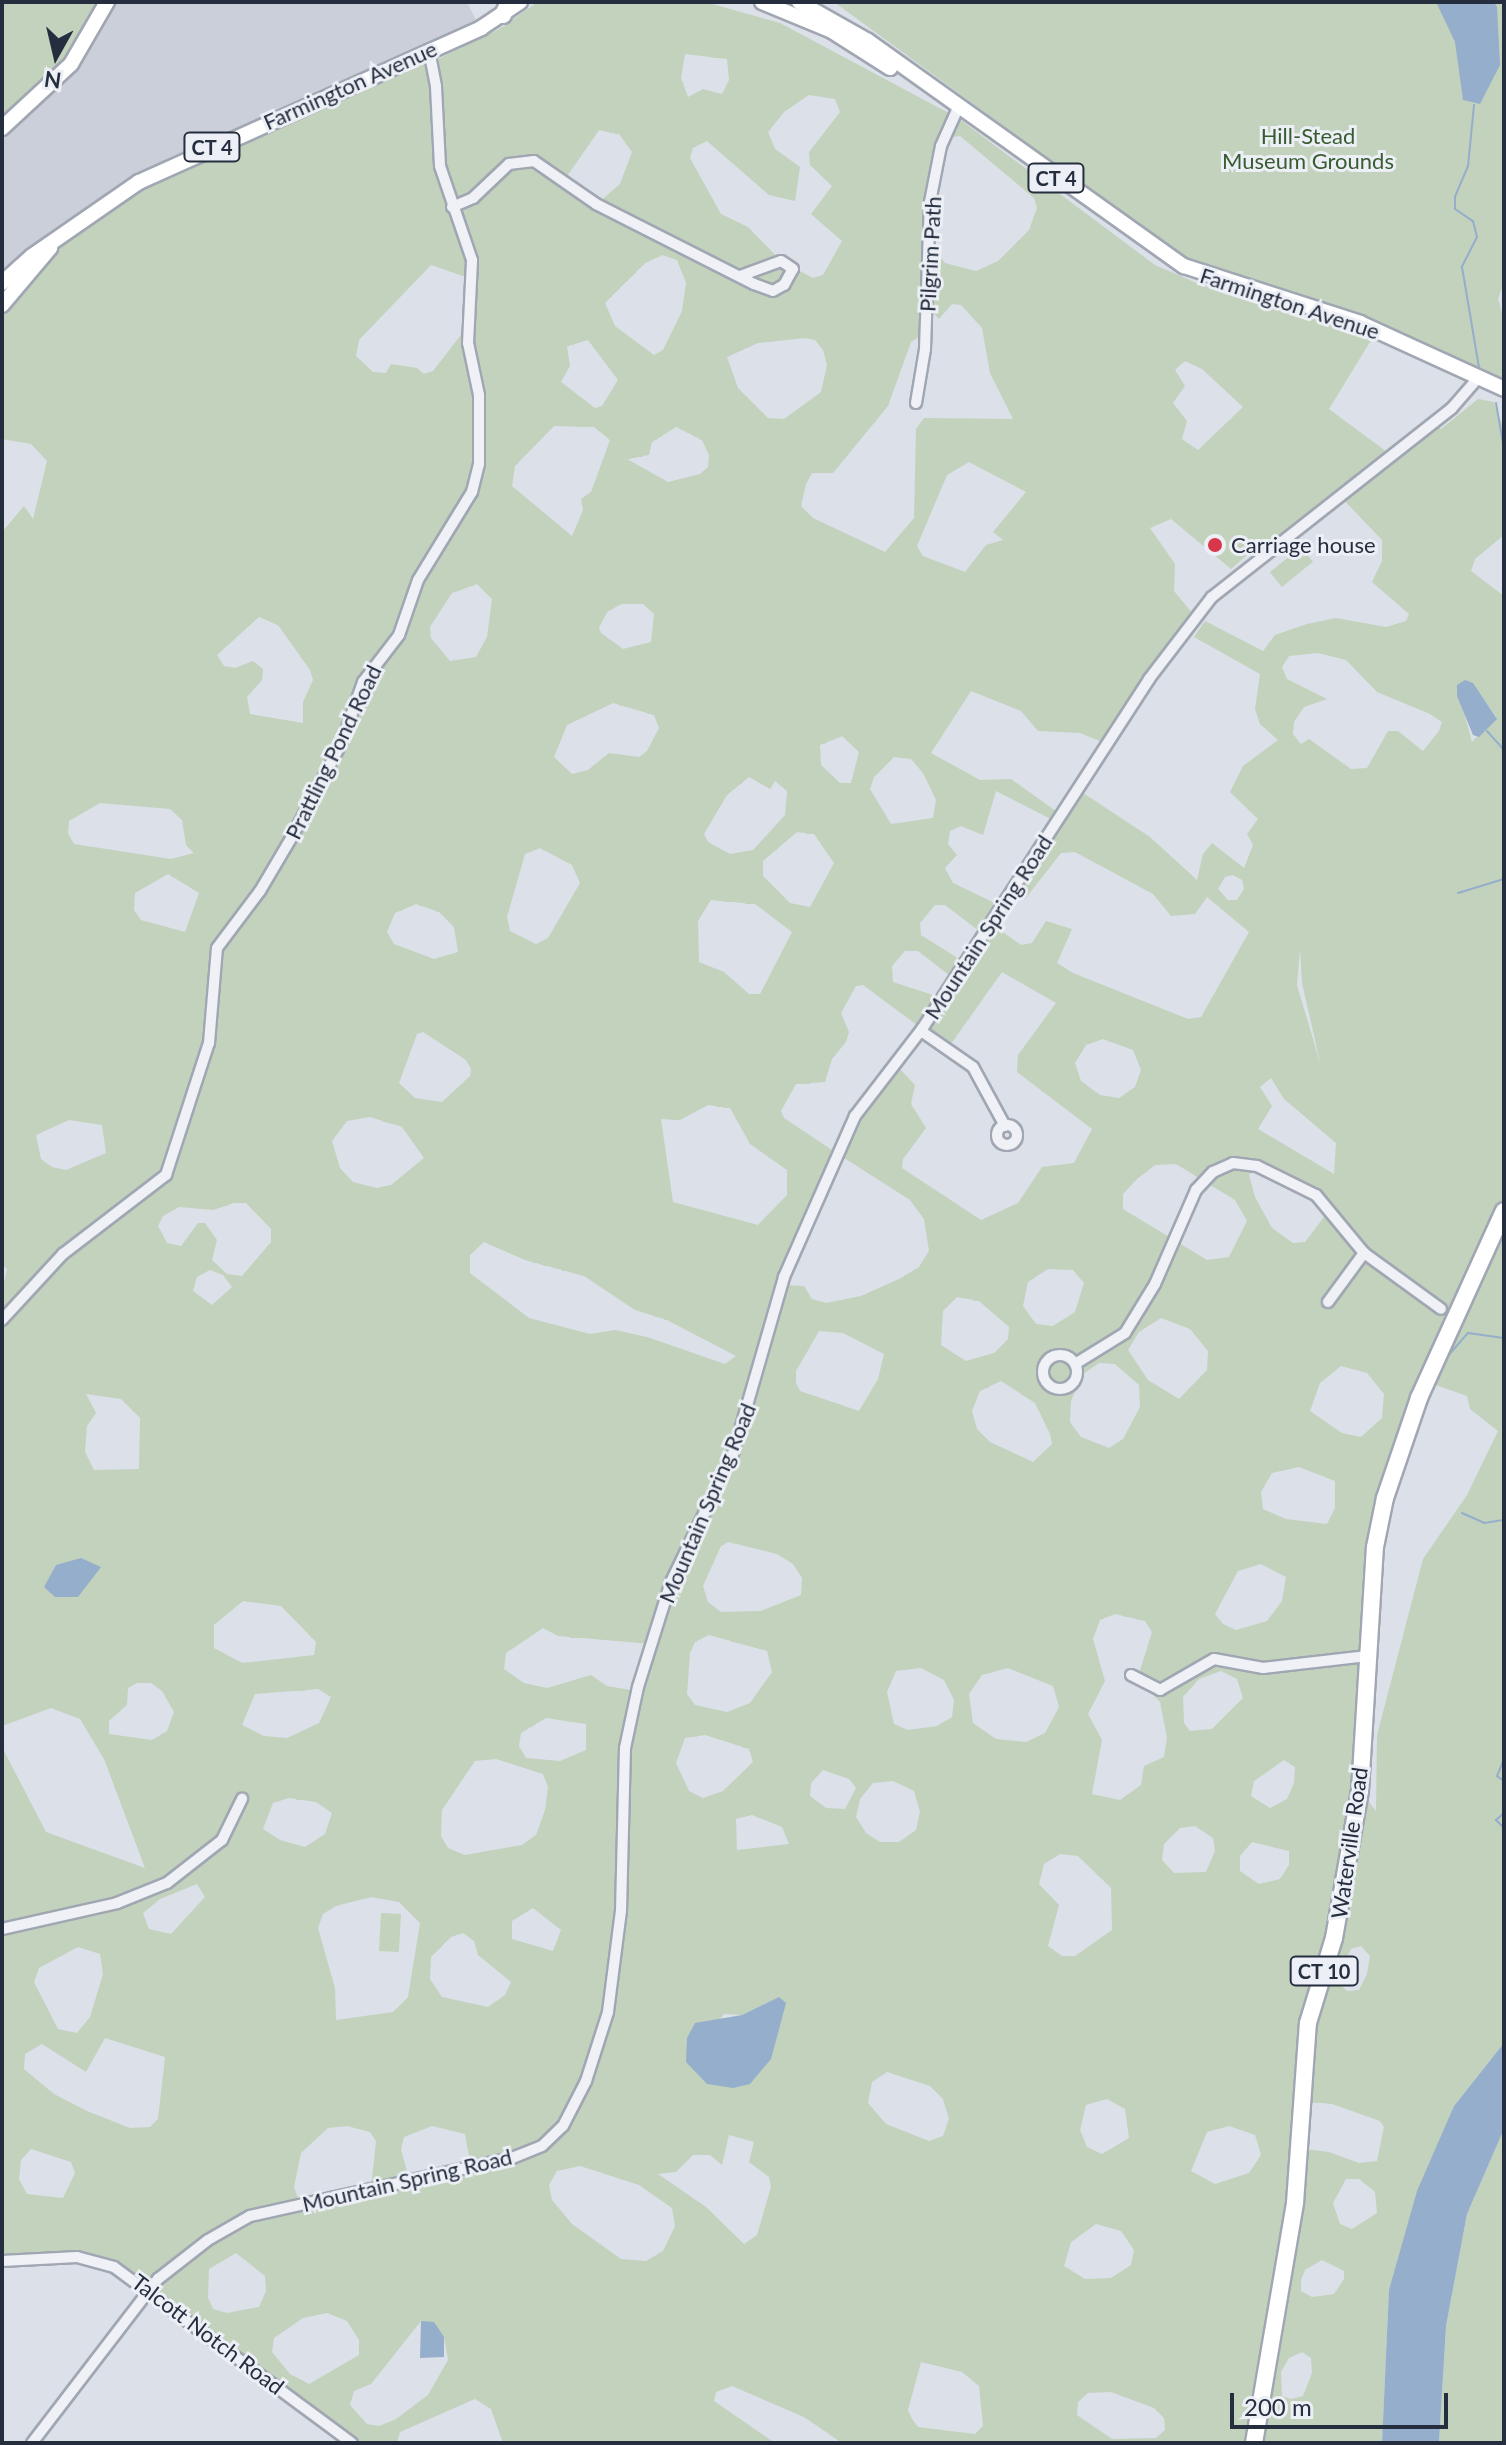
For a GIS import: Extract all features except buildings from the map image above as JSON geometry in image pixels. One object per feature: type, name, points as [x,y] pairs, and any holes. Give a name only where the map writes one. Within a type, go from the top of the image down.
[{"type":"highway","name":"Waterville Road","points":[[1254,2443],[1295,2203],[1308,2023],[1334,1938],[1360,1791],[1375,1547],[1385,1498],[1448,1313],[1504,1211]]},
{"type":"main road","points":[[2,128],[33,102],[80,52],[107,2]]},
{"type":"main road","name":"Farmington Avenue","points":[[2,283],[117,195],[173,164],[429,50],[520,2]]},
{"type":"main road","name":"Farmington Avenue","points":[[762,2],[832,31],[929,88]]},
{"type":"main road","name":"Farmington Avenue","points":[[799,2],[857,33],[929,88],[1196,272],[1360,323],[1504,389]]},
{"type":"main road","points":[[2,117],[33,102]]},
{"type":"main road","name":"Farmington Avenue","points":[[2,305],[56,241]]},
{"type":"street","name":"Prattling Pond Road","points":[[2,1320],[63,1254],[166,1175],[209,1043],[217,948],[260,891],[293,835],[342,742],[363,682],[399,635],[418,580],[472,492],[479,448],[479,395],[468,343],[474,287],[472,260],[440,166],[436,86],[429,50]]},
{"type":"street","name":"Pilgrim Path","points":[[916,403],[925,349],[930,202],[941,146],[958,108]]},
{"type":"street","points":[[452,207],[473,198],[509,164],[534,161],[596,204],[740,276],[773,291],[784,285],[793,269],[781,261],[740,276]]},
{"type":"street","name":"Mountain Spring Road","points":[[32,2443],[150,2289],[208,2240],[250,2216],[512,2158],[542,2146],[563,2126],[586,2081],[608,2012],[621,1911],[625,1748],[671,1582],[733,1454],[784,1277],[855,1116],[921,1031],[1149,679],[1212,597],[1452,408],[1477,379]]},
{"type":"street","points":[[921,1031],[973,1067],[1005,1126]]},
{"type":"street","points":[[1075,1364],[1111,1345],[1136,1319],[1187,1205],[1203,1180],[1223,1166],[1257,1166],[1316,1195],[1364,1253],[1448,1313]]},
{"type":"street","points":[[1328,1302],[1364,1253]]},
{"type":"street","points":[[1131,1675],[1160,1690],[1214,1659],[1263,1668],[1367,1656]]},
{"type":"street","points":[[2,1929],[117,1903],[167,1883],[222,1840],[242,1799]]},
{"type":"street","name":"Talcott Notch Road","points":[[2,2261],[87,2259],[114,2267],[150,2289],[352,2443]]},
{"type":"shaded area","points":[[107,2],[467,2],[480,28],[2,283],[2,128]]},
{"type":"green space","points":[[2,2],[107,2],[96,26],[33,102],[2,117]]},
{"type":"green space","points":[[538,2],[705,2],[780,23],[958,118],[1155,265],[1201,285],[1373,337],[1329,409],[1391,455],[1433,422],[1441,429],[1478,399],[1494,402],[1502,424],[1504,535],[1475,559],[1471,571],[1504,596],[1504,2043],[1454,2106],[1389,2290],[1382,2443],[842,2443],[804,2417],[732,2386],[716,2392],[714,2401],[775,2443],[503,2443],[491,2409],[475,2399],[400,2432],[397,2443],[352,2443],[101,2262],[2,2261],[2,1747],[46,1832],[145,1868],[104,1759],[80,1719],[51,1708],[2,1726],[2,1291],[7,1269],[2,1265],[2,532],[24,506],[33,519],[47,461],[31,444],[2,439],[2,305],[95,211],[320,97],[432,62],[499,29]],"holes":[[[685,54],[727,59],[729,80],[722,94],[703,89],[688,97],[681,78]],[[809,95],[835,99],[840,112],[809,152],[810,165],[832,186],[811,214],[842,241],[823,275],[813,278],[781,261],[748,227],[721,214],[690,158],[693,148],[707,141],[769,195],[795,201],[800,167],[775,149],[768,132],[784,112]],[[599,130],[619,134],[632,152],[620,184],[597,204],[563,182]],[[960,136],[1034,198],[1037,208],[1029,230],[998,261],[976,271],[945,263],[929,243],[934,176],[952,137]],[[662,255],[677,260],[686,283],[682,311],[663,350],[654,355],[615,326],[605,303],[645,263]],[[431,265],[466,277],[464,331],[433,371],[424,374],[417,368],[391,364],[386,373],[373,372],[356,356],[359,340]],[[952,304],[961,305],[982,328],[990,373],[1013,419],[924,418],[916,429],[914,518],[885,552],[813,518],[801,506],[812,473],[833,473],[888,406],[911,342],[926,332],[928,307],[939,319]],[[806,338],[815,340],[823,350],[827,365],[821,392],[784,419],[768,418],[738,388],[727,357],[758,343]],[[588,340],[618,380],[602,406],[595,408],[561,382],[570,366],[567,346]],[[1185,361],[1202,369],[1243,407],[1198,450],[1182,439],[1187,421],[1173,403],[1185,386],[1175,370]],[[554,426],[594,427],[610,440],[591,492],[581,499],[583,510],[572,536],[512,486],[515,466]],[[676,427],[702,440],[709,455],[708,467],[700,474],[668,482],[627,459],[649,455],[652,442]],[[969,462],[1026,492],[993,532],[1003,540],[986,545],[965,572],[923,556],[917,546],[947,475]],[[1339,495],[1382,540],[1382,561],[1372,582],[1409,614],[1406,621],[1386,627],[1336,618],[1307,624],[1275,635],[1263,651],[1205,621],[1194,637],[1260,674],[1255,709],[1260,724],[1278,740],[1243,766],[1230,792],[1258,819],[1247,834],[1253,845],[1244,868],[1212,843],[1203,854],[1197,880],[1150,837],[1077,789],[1060,814],[1011,779],[980,780],[931,753],[971,691],[1021,711],[1038,731],[1080,733],[1102,742],[1193,614],[1174,591],[1175,564],[1150,528],[1171,519],[1231,569],[1254,549],[1265,552]],[[477,584],[492,599],[487,637],[476,657],[450,661],[431,638],[430,627],[452,593]],[[622,604],[643,604],[654,614],[651,642],[623,649],[601,633],[599,627],[608,611]],[[259,617],[278,625],[310,670],[313,680],[303,702],[303,723],[250,714],[247,697],[262,680],[263,669],[253,661],[235,668],[224,666],[217,655]],[[1318,653],[1346,660],[1377,692],[1442,722],[1439,731],[1423,751],[1398,731],[1388,731],[1367,768],[1351,769],[1309,739],[1301,744],[1293,734],[1294,722],[1304,707],[1327,699],[1287,679],[1282,667],[1289,656]],[[1457,687],[1480,694],[1496,717],[1472,742]],[[613,703],[654,715],[659,728],[647,751],[639,757],[609,753],[588,770],[572,774],[554,757],[567,725]],[[842,736],[859,752],[851,783],[840,783],[821,765],[820,745]],[[894,757],[911,759],[923,773],[936,800],[933,818],[891,824],[870,789],[874,777]],[[749,777],[770,789],[775,781],[787,791],[785,815],[753,850],[730,854],[708,842],[704,834],[727,795]],[[996,791],[1053,820],[1011,890],[1025,899],[1061,853],[1075,852],[1153,894],[1171,916],[1195,914],[1207,897],[1249,932],[1201,1017],[1188,1019],[1073,973],[1057,963],[1072,929],[1046,921],[1032,943],[1021,945],[990,923],[1001,906],[953,883],[945,868],[957,855],[948,844],[950,831],[961,826],[983,835]],[[100,803],[170,809],[182,820],[186,845],[194,853],[171,859],[74,844],[68,833],[69,821]],[[797,832],[814,834],[834,863],[810,907],[790,903],[763,876],[763,861]],[[540,848],[572,865],[580,883],[548,938],[536,944],[510,931],[507,917],[525,854]],[[168,874],[199,893],[185,932],[141,920],[134,910],[135,893]],[[1233,875],[1242,880],[1244,889],[1237,900],[1228,900],[1218,889],[1225,877]],[[711,900],[755,904],[792,932],[760,994],[749,994],[724,972],[699,962],[698,921]],[[416,904],[439,912],[454,927],[458,952],[434,959],[394,944],[387,932],[395,913]],[[935,905],[945,905],[983,934],[964,962],[921,935],[920,923]],[[1300,949],[1302,983],[1321,1066],[1297,985]],[[905,951],[918,951],[954,979],[942,998],[893,982],[892,966]],[[1002,972],[1056,1003],[1018,1055],[1017,1072],[1092,1129],[1074,1163],[1042,1167],[1018,1203],[981,1220],[902,1168],[903,1159],[926,1128],[911,1104],[915,1085],[893,1062],[838,1154],[784,1118],[781,1111],[796,1084],[825,1082],[832,1059],[846,1042],[849,1032],[841,1013],[856,986],[863,985],[948,1048]],[[423,1032],[466,1060],[471,1069],[470,1076],[442,1102],[415,1098],[399,1083],[417,1034]],[[1103,1039],[1133,1050],[1141,1070],[1135,1087],[1119,1098],[1100,1095],[1081,1081],[1075,1063],[1086,1045]],[[1271,1078],[1284,1099],[1336,1143],[1334,1174],[1258,1129],[1272,1106],[1260,1087]],[[708,1105],[730,1108],[750,1144],[787,1170],[787,1195],[758,1225],[673,1202],[661,1119],[680,1120]],[[370,1117],[402,1127],[424,1158],[391,1185],[377,1188],[353,1182],[340,1168],[332,1141],[347,1121]],[[69,1120],[102,1125],[106,1153],[66,1170],[52,1167],[41,1159],[36,1135]],[[838,1154],[910,1200],[924,1219],[929,1251],[919,1267],[861,1296],[826,1303],[812,1299],[804,1286],[782,1285]],[[1176,1164],[1235,1200],[1247,1221],[1229,1257],[1207,1260],[1123,1209],[1123,1194],[1155,1165]],[[1256,1166],[1325,1203],[1324,1217],[1305,1242],[1293,1243],[1272,1228],[1255,1197],[1249,1175]],[[234,1203],[246,1203],[271,1229],[271,1242],[242,1276],[227,1274],[212,1260],[217,1240],[205,1223],[198,1223],[181,1246],[167,1243],[158,1226],[163,1216],[179,1207],[213,1210]],[[484,1242],[525,1260],[584,1276],[635,1310],[667,1320],[736,1356],[725,1364],[647,1337],[615,1330],[590,1334],[529,1318],[470,1273],[470,1255]],[[1048,1269],[1073,1270],[1084,1283],[1075,1312],[1053,1326],[1036,1324],[1023,1306],[1028,1282]],[[210,1270],[223,1275],[232,1287],[212,1305],[193,1291],[197,1277]],[[957,1297],[979,1301],[1009,1327],[1008,1339],[994,1353],[966,1361],[941,1345],[943,1311]],[[1161,1318],[1190,1329],[1208,1351],[1207,1370],[1179,1399],[1148,1380],[1128,1350],[1139,1332]],[[819,1331],[843,1333],[884,1354],[878,1379],[859,1411],[800,1391],[796,1383],[796,1371]],[[1099,1363],[1115,1364],[1139,1385],[1140,1407],[1123,1439],[1109,1448],[1081,1437],[1070,1422],[1071,1401],[1083,1374]],[[1341,1366],[1367,1373],[1384,1394],[1382,1418],[1361,1437],[1342,1433],[1310,1411],[1320,1383]],[[1001,1381],[1035,1403],[1052,1444],[1033,1462],[990,1442],[977,1429],[972,1411],[980,1391]],[[1430,1383],[1467,1396],[1470,1409],[1498,1431],[1467,1495],[1423,1559],[1377,1735],[1376,1811],[1360,1791],[1385,1498]],[[86,1394],[121,1399],[140,1418],[139,1469],[94,1470],[85,1452],[87,1426],[96,1413]],[[1299,1467],[1335,1481],[1335,1508],[1327,1524],[1286,1519],[1263,1509],[1261,1492],[1272,1473]],[[728,1542],[777,1554],[793,1564],[802,1578],[801,1595],[761,1611],[721,1612],[708,1602],[703,1586],[721,1546]],[[1261,1564],[1286,1577],[1282,1601],[1267,1621],[1236,1630],[1223,1624],[1215,1614],[1238,1571]],[[243,1601],[281,1606],[316,1642],[314,1655],[242,1663],[214,1648],[214,1625]],[[1115,1614],[1145,1621],[1152,1632],[1138,1677],[1160,1702],[1167,1738],[1164,1757],[1144,1766],[1141,1785],[1120,1800],[1092,1794],[1102,1740],[1088,1714],[1105,1681],[1093,1639],[1100,1620]],[[543,1628],[558,1636],[651,1644],[637,1691],[607,1686],[591,1675],[547,1688],[524,1683],[504,1669],[506,1653]],[[709,1635],[767,1651],[772,1672],[750,1703],[727,1712],[695,1705],[687,1694],[690,1653],[695,1642]],[[921,1668],[944,1680],[954,1700],[952,1717],[937,1726],[908,1730],[894,1724],[887,1692],[896,1671]],[[1008,1668],[1053,1686],[1059,1707],[1045,1733],[1026,1742],[996,1739],[973,1723],[969,1694],[982,1675]],[[1221,1671],[1237,1679],[1243,1698],[1212,1729],[1190,1731],[1184,1723],[1183,1697],[1199,1679]],[[137,1683],[151,1683],[162,1691],[174,1712],[167,1731],[152,1740],[109,1734],[109,1721],[127,1705],[128,1688]],[[318,1689],[331,1697],[319,1723],[287,1738],[264,1736],[242,1725],[255,1694]],[[546,1718],[586,1724],[586,1750],[560,1761],[526,1758],[519,1746],[521,1733]],[[705,1735],[749,1749],[753,1762],[723,1791],[703,1798],[689,1791],[676,1763],[685,1738]],[[496,1759],[543,1774],[548,1787],[545,1810],[536,1835],[522,1845],[465,1855],[448,1848],[441,1836],[442,1810],[475,1761]],[[1284,1760],[1295,1767],[1294,1783],[1287,1799],[1270,1808],[1251,1796],[1254,1781]],[[823,1770],[849,1779],[856,1788],[845,1809],[826,1808],[810,1796],[811,1783]],[[893,1781],[914,1791],[920,1812],[916,1830],[899,1842],[880,1842],[866,1833],[856,1817],[860,1799],[873,1783]],[[289,1798],[316,1802],[332,1813],[325,1834],[305,1847],[280,1840],[263,1829],[273,1803]],[[752,1815],[782,1827],[789,1844],[737,1850],[736,1819]],[[1195,1826],[1213,1838],[1215,1851],[1206,1872],[1174,1873],[1162,1860],[1164,1844],[1180,1828]],[[1252,1842],[1289,1851],[1289,1865],[1280,1879],[1259,1884],[1240,1871],[1240,1856]],[[1060,1854],[1078,1856],[1111,1888],[1112,1930],[1075,1956],[1062,1956],[1048,1946],[1059,1905],[1039,1884],[1044,1864]],[[197,1884],[205,1897],[171,1934],[149,1929],[143,1913],[160,1899]],[[371,1897],[399,1902],[420,1923],[408,1997],[393,2012],[336,2020],[335,1988],[318,1928],[323,1914],[336,1906]],[[533,1908],[561,1930],[553,1951],[512,1939],[512,1921]],[[463,1933],[474,1941],[478,1955],[511,1982],[505,1995],[488,2007],[442,1997],[430,1979],[431,1957],[451,1937]],[[1361,1946],[1370,1956],[1367,1974],[1359,1990],[1347,1991],[1338,1983],[1351,1949]],[[78,1947],[100,1954],[103,1974],[90,2017],[77,2033],[58,2029],[34,1982],[39,1968]],[[779,1997],[686,2062],[724,2014],[742,2015]],[[105,2038],[165,2057],[158,2119],[150,2127],[130,2128],[54,2094],[24,2069],[25,2054],[42,2044],[86,2072]],[[887,2072],[930,2086],[943,2099],[949,2119],[943,2136],[929,2141],[886,2124],[868,2103],[872,2082]],[[1107,2099],[1125,2109],[1129,2138],[1102,2154],[1087,2147],[1080,2130],[1086,2105]],[[1300,2101],[1332,2104],[1380,2121],[1384,2127],[1377,2161],[1359,2163],[1329,2152],[1298,2148]],[[347,2126],[370,2132],[376,2141],[371,2189],[300,2204],[294,2187],[301,2153],[328,2128]],[[432,2126],[465,2134],[471,2167],[410,2181],[401,2150],[404,2137]],[[1229,2126],[1255,2135],[1261,2155],[1249,2173],[1215,2184],[1191,2171],[1207,2132]],[[729,2135],[754,2142],[749,2162],[769,2177],[771,2187],[757,2235],[744,2244],[706,2207],[658,2174],[676,2172],[693,2155],[710,2155],[722,2165]],[[31,2149],[71,2162],[75,2173],[63,2198],[27,2194],[19,2179],[21,2160]],[[580,2166],[639,2185],[672,2208],[675,2226],[663,2251],[646,2261],[621,2259],[572,2224],[552,2200],[549,2185],[557,2171]],[[1346,2179],[1359,2179],[1375,2192],[1377,2213],[1352,2229],[1340,2224],[1333,2203]],[[1096,2224],[1121,2231],[1134,2250],[1131,2265],[1111,2278],[1085,2279],[1064,2266],[1071,2242]],[[236,2253],[265,2276],[266,2291],[259,2307],[227,2313],[213,2309],[208,2298],[209,2269]],[[1322,2260],[1344,2271],[1344,2279],[1334,2294],[1312,2297],[1301,2291],[1305,2270]],[[327,2313],[347,2321],[359,2340],[359,2355],[309,2384],[290,2374],[272,2352],[274,2338],[303,2318]],[[421,2321],[444,2337],[448,2360],[428,2395],[396,2419],[379,2426],[367,2424],[350,2405],[354,2391],[371,2384]],[[1302,2352],[1311,2358],[1312,2373],[1303,2396],[1291,2399],[1282,2396],[1281,2372],[1289,2358]],[[921,2362],[962,2372],[979,2386],[983,2426],[975,2434],[918,2427],[908,2410]],[[1111,2392],[1154,2408],[1164,2418],[1165,2430],[1156,2438],[1112,2439],[1077,2415],[1078,2402],[1088,2393]]]},
{"type":"green space","name":"Hill-Stead Museum Grounds","points":[[834,2],[1504,2],[1504,282],[1498,299],[1504,319],[1504,389],[1341,317],[1351,312],[1184,258]]},
{"type":"green space","points":[[1301,547],[1313,562],[1282,587],[1270,572]]},
{"type":"green space","points":[[381,1913],[401,1914],[399,1952],[379,1951]]},
{"type":"green space","points":[[1504,2129],[1504,2443],[1439,2443],[1446,2326],[1467,2214]]},
{"type":"water","points":[[1436,2],[1494,2],[1497,7],[1500,65],[1480,104],[1463,100],[1455,42]]},
{"type":"water","points":[[1465,680],[1473,683],[1497,719],[1479,737],[1473,735],[1457,696],[1457,685]]},
{"type":"water","points":[[81,1558],[101,1567],[78,1597],[55,1597],[44,1587],[56,1565]]},
{"type":"water","points":[[779,1997],[786,2003],[771,2059],[750,2084],[733,2088],[707,2084],[686,2062],[687,2038],[695,2023],[742,2015]]},
{"type":"water","points":[[1504,2043],[1504,2129],[1467,2214],[1446,2326],[1439,2443],[1382,2443],[1389,2290],[1417,2191],[1454,2106]]},
{"type":"water","points":[[421,2321],[434,2322],[444,2337],[444,2357],[420,2358]]},
{"type":"waterway","points":[[1474,105],[1468,166],[1455,196],[1455,209],[1473,221],[1477,237],[1462,267],[1479,367]]},
{"type":"waterway","points":[[1496,403],[1504,449]]},
{"type":"waterway","points":[[1487,731],[1504,750]]},
{"type":"waterway","points":[[1458,893],[1504,879]]},
{"type":"waterway","points":[[1447,1357],[1468,1333],[1504,1338]]},
{"type":"waterway","points":[[1462,1513],[1484,1523],[1504,1520]]},
{"type":"waterway","points":[[1504,1759],[1497,1776],[1504,1781]]},
{"type":"waterway","points":[[1504,1813],[1496,1820],[1504,1828]]},
{"type":"place","name":"Carriage house","points":[[1215,545]]}]
